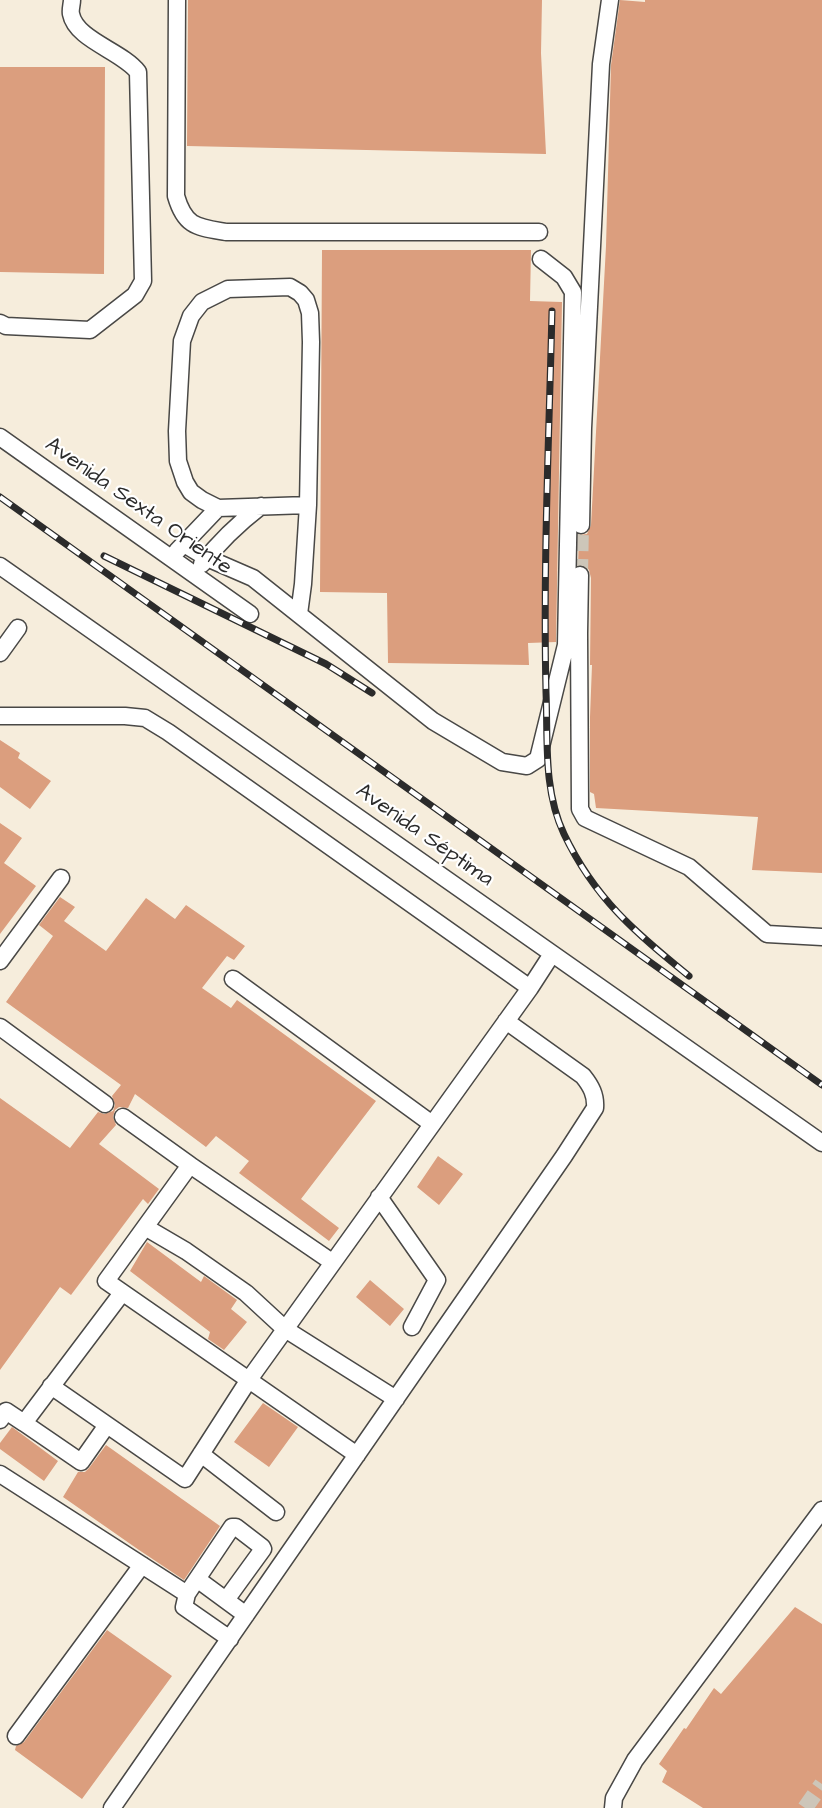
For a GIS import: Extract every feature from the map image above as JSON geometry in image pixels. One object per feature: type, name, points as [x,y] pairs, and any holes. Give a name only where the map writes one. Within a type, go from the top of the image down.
[{"type":"street","points":[[0,323],[6,326],[90,330],[135,295],[143,280],[138,72],[131,63],[80,31],[71,15],[72,0]]},
{"type":"street","points":[[177,0],[176,196],[179,208],[187,220],[200,228],[226,232],[539,231]]},
{"type":"street","points":[[581,525],[583,428],[601,64],[610,0]]},
{"type":"street","points":[[184,544],[207,558],[253,578],[434,721],[502,762],[527,766],[538,759],[566,645],[573,292],[564,277],[541,259]]},
{"type":"street","points":[[299,614],[308,505],[310,314],[306,300],[290,287],[228,289],[202,302],[191,316],[182,341],[177,431],[178,461],[185,482],[190,492],[218,508],[308,505]]},
{"type":"street","name":"Avenida Sexta Oriente","points":[[0,437],[250,614]]},
{"type":"street","points":[[194,574],[241,521],[261,506]]},
{"type":"street","points":[[170,558],[218,508]]},
{"type":"street","name":"Avenida Séptima","points":[[0,566],[822,1143]]},
{"type":"street","points":[[580,575],[580,809],[585,818],[689,867],[767,934],[822,937]]},
{"type":"street","points":[[0,653],[18,628]]},
{"type":"street","points":[[0,716],[145,718],[530,988]]},
{"type":"street","points":[[0,961],[61,878]]},
{"type":"street","points":[[51,1386],[185,1479],[285,1329],[552,954]]},
{"type":"street","points":[[233,979],[432,1124]]},
{"type":"street","points":[[112,1808],[595,1108],[596,1100],[591,1086],[583,1076],[506,1021]]},
{"type":"street","points":[[0,1027],[105,1104]]},
{"type":"street","points":[[123,1117],[332,1262]]},
{"type":"street","points":[[190,1165],[105,1281],[357,1455]]},
{"type":"street","points":[[379,1197],[437,1280],[412,1327]]},
{"type":"street","points":[[145,1227],[186,1251],[246,1293],[285,1329],[396,1399]]},
{"type":"street","points":[[24,1423],[122,1293]]},
{"type":"street","points":[[0,1420],[6,1411],[81,1462],[107,1425]]},
{"type":"street","points":[[201,1454],[276,1512]]},
{"type":"street","points":[[0,1474],[187,1594]]},
{"type":"street","points":[[613,1808],[615,1798],[635,1760],[822,1510]]},
{"type":"street","points":[[226,1600],[263,1549],[236,1527],[232,1527],[187,1594],[183,1607],[230,1639]]},
{"type":"street","points":[[16,1736],[142,1565]]},
{"type":"street","points":[[197,1579],[246,1615]]},
{"type":"building","points":[[188,0],[542,0],[541,53],[546,154],[187,146]]},
{"type":"building","points":[[620,0],[645,2],[645,0],[822,0],[822,873],[752,870],[758,817],[596,808],[594,794],[590,792],[591,578],[586,566],[578,565],[579,535],[587,534],[591,525],[606,246],[611,65]]},
{"type":"building","points":[[0,67],[105,67],[104,274],[0,272]]},
{"type":"building","points":[[322,250],[531,250],[530,301],[562,302],[556,642],[528,643],[529,665],[388,663],[387,593],[320,592]]},
{"type":"building","points":[[0,740],[20,753],[18,758],[51,781],[30,809],[0,787]]},
{"type":"building","points":[[0,823],[22,838],[4,863],[36,886],[0,934]]},
{"type":"building","points":[[60,897],[75,907],[64,921],[106,951],[146,898],[175,919],[186,905],[245,946],[234,960],[227,956],[202,988],[231,1008],[237,1000],[376,1101],[301,1199],[339,1228],[329,1241],[239,1173],[249,1161],[216,1136],[206,1147],[135,1094],[128,1108],[119,1107],[115,1110],[113,1117],[116,1125],[99,1144],[159,1189],[148,1204],[143,1199],[71,1295],[60,1287],[0,1370],[0,1098],[70,1148],[98,1112],[104,1114],[113,1111],[115,1105],[112,1096],[121,1085],[6,1002],[53,936],[39,925]]},
{"type":"building","points":[[438,1156],[463,1174],[439,1205],[417,1187]]},
{"type":"building","points":[[147,1242],[201,1282],[204,1276],[237,1300],[231,1309],[247,1322],[224,1350],[208,1339],[210,1332],[130,1271]]},
{"type":"building","points":[[370,1280],[404,1309],[390,1326],[356,1297]]},
{"type":"building","points":[[263,1403],[298,1427],[269,1467],[234,1442]]},
{"type":"building","points":[[12,1427],[58,1461],[44,1481],[0,1449],[0,1443]]},
{"type":"building","points":[[106,1445],[220,1526],[184,1580],[63,1497],[78,1472],[85,1472]]},
{"type":"building","points":[[795,1607],[822,1624],[822,1808],[703,1808],[662,1782],[667,1771],[659,1764],[714,1688],[721,1694]]},
{"type":"building","points":[[107,1630],[172,1676],[82,1799],[15,1750],[16,1746],[24,1742]]},
{"type":"tunnel","points":[[580,575],[581,525]]},
{"type":"tunnel","points":[[805,1808],[822,1784]]},
{"type":"railway","points":[[552,311],[545,644],[548,764],[553,800],[564,834],[576,857],[603,896],[634,929],[689,976]]},
{"type":"railway","points":[[0,497],[822,1085]]},
{"type":"railway","points":[[104,556],[326,664],[372,693]]}]
